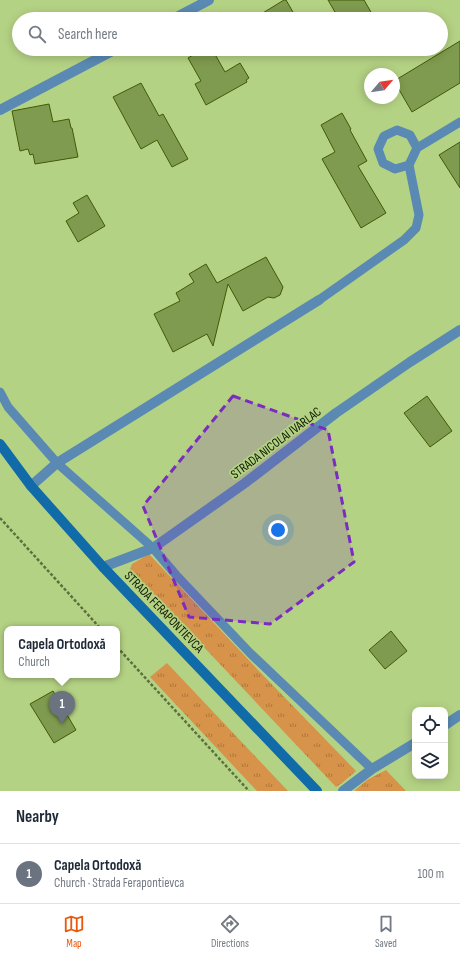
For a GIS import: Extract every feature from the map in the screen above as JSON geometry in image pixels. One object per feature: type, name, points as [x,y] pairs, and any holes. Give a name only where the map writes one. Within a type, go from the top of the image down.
[{"type":"main road","name":"STRADA FERAPONTIEVCA","points":[[0,444],[31,486],[103,568],[317,791]]},
{"type":"street","points":[[186,12],[209,0]]},
{"type":"street","points":[[0,110],[103,56]]},
{"type":"street","points":[[31,486],[57,463],[319,300]]},
{"type":"street","name":"STRADA NICOLAI IVARLAC","points":[[103,568],[153,548],[245,483],[336,413],[410,362],[460,330]]},
{"type":"street","points":[[448,723],[460,715]]},
{"type":"street","points":[[343,791],[372,769],[412,745]]},
{"type":"lane","points":[[319,300],[404,240],[416,228],[419,215],[409,165],[417,148],[460,122]]},
{"type":"lane","points":[[409,165],[395,169],[383,163],[378,149],[384,136],[397,130],[410,135],[417,148]]},
{"type":"lane","points":[[0,392],[8,407],[57,463],[153,548],[176,575],[250,653],[372,769]]},
{"type":"path","points":[[0,518],[98,626]]},
{"type":"path","points":[[120,650],[249,791]]},
{"type":"highlighted area","points":[[233,396],[328,430],[354,562],[270,624],[189,617],[143,506]]},
{"type":"green space","points":[[149,554],[356,771],[336,787],[130,569],[132,564]]},
{"type":"green space","points":[[167,663],[288,791],[257,791],[150,677]]},
{"type":"green space","points":[[386,770],[406,791],[354,791],[367,780]]},
{"type":"building","points":[[286,0],[293,12],[264,12]]},
{"type":"building","points":[[328,0],[364,0],[371,12],[335,12]]},
{"type":"building","points":[[460,41],[460,83],[412,112],[400,91],[400,77],[435,56],[448,56],[448,48]]},
{"type":"building","points":[[191,56],[216,56],[225,72],[240,63],[249,78],[246,80],[247,82],[206,105],[195,84],[201,81],[188,58]]},
{"type":"building","points":[[141,83],[159,116],[163,114],[188,159],[172,167],[157,140],[141,149],[113,97]]},
{"type":"building","points":[[49,104],[53,122],[69,119],[78,157],[35,164],[33,154],[30,155],[28,149],[20,151],[12,111]]},
{"type":"building","points":[[342,113],[367,161],[358,166],[386,213],[361,228],[322,159],[335,152],[321,125]]},
{"type":"building","points":[[460,142],[460,188],[439,155]]},
{"type":"building","points":[[87,195],[105,226],[78,242],[66,221],[79,213],[73,203]]},
{"type":"building","points":[[266,257],[283,287],[280,295],[274,298],[268,297],[243,311],[228,284],[213,346],[207,334],[173,352],[154,314],[180,301],[176,293],[194,282],[189,274],[206,264],[217,283]]},
{"type":"building","points":[[427,396],[452,431],[430,447],[404,413]]},
{"type":"building","points":[[391,631],[407,651],[385,669],[369,650]]},
{"type":"building","points":[[53,691],[76,730],[54,743],[30,704]]},
{"type":"place","name":"Capela Ortodoxă","points":[[62,724]]}]
